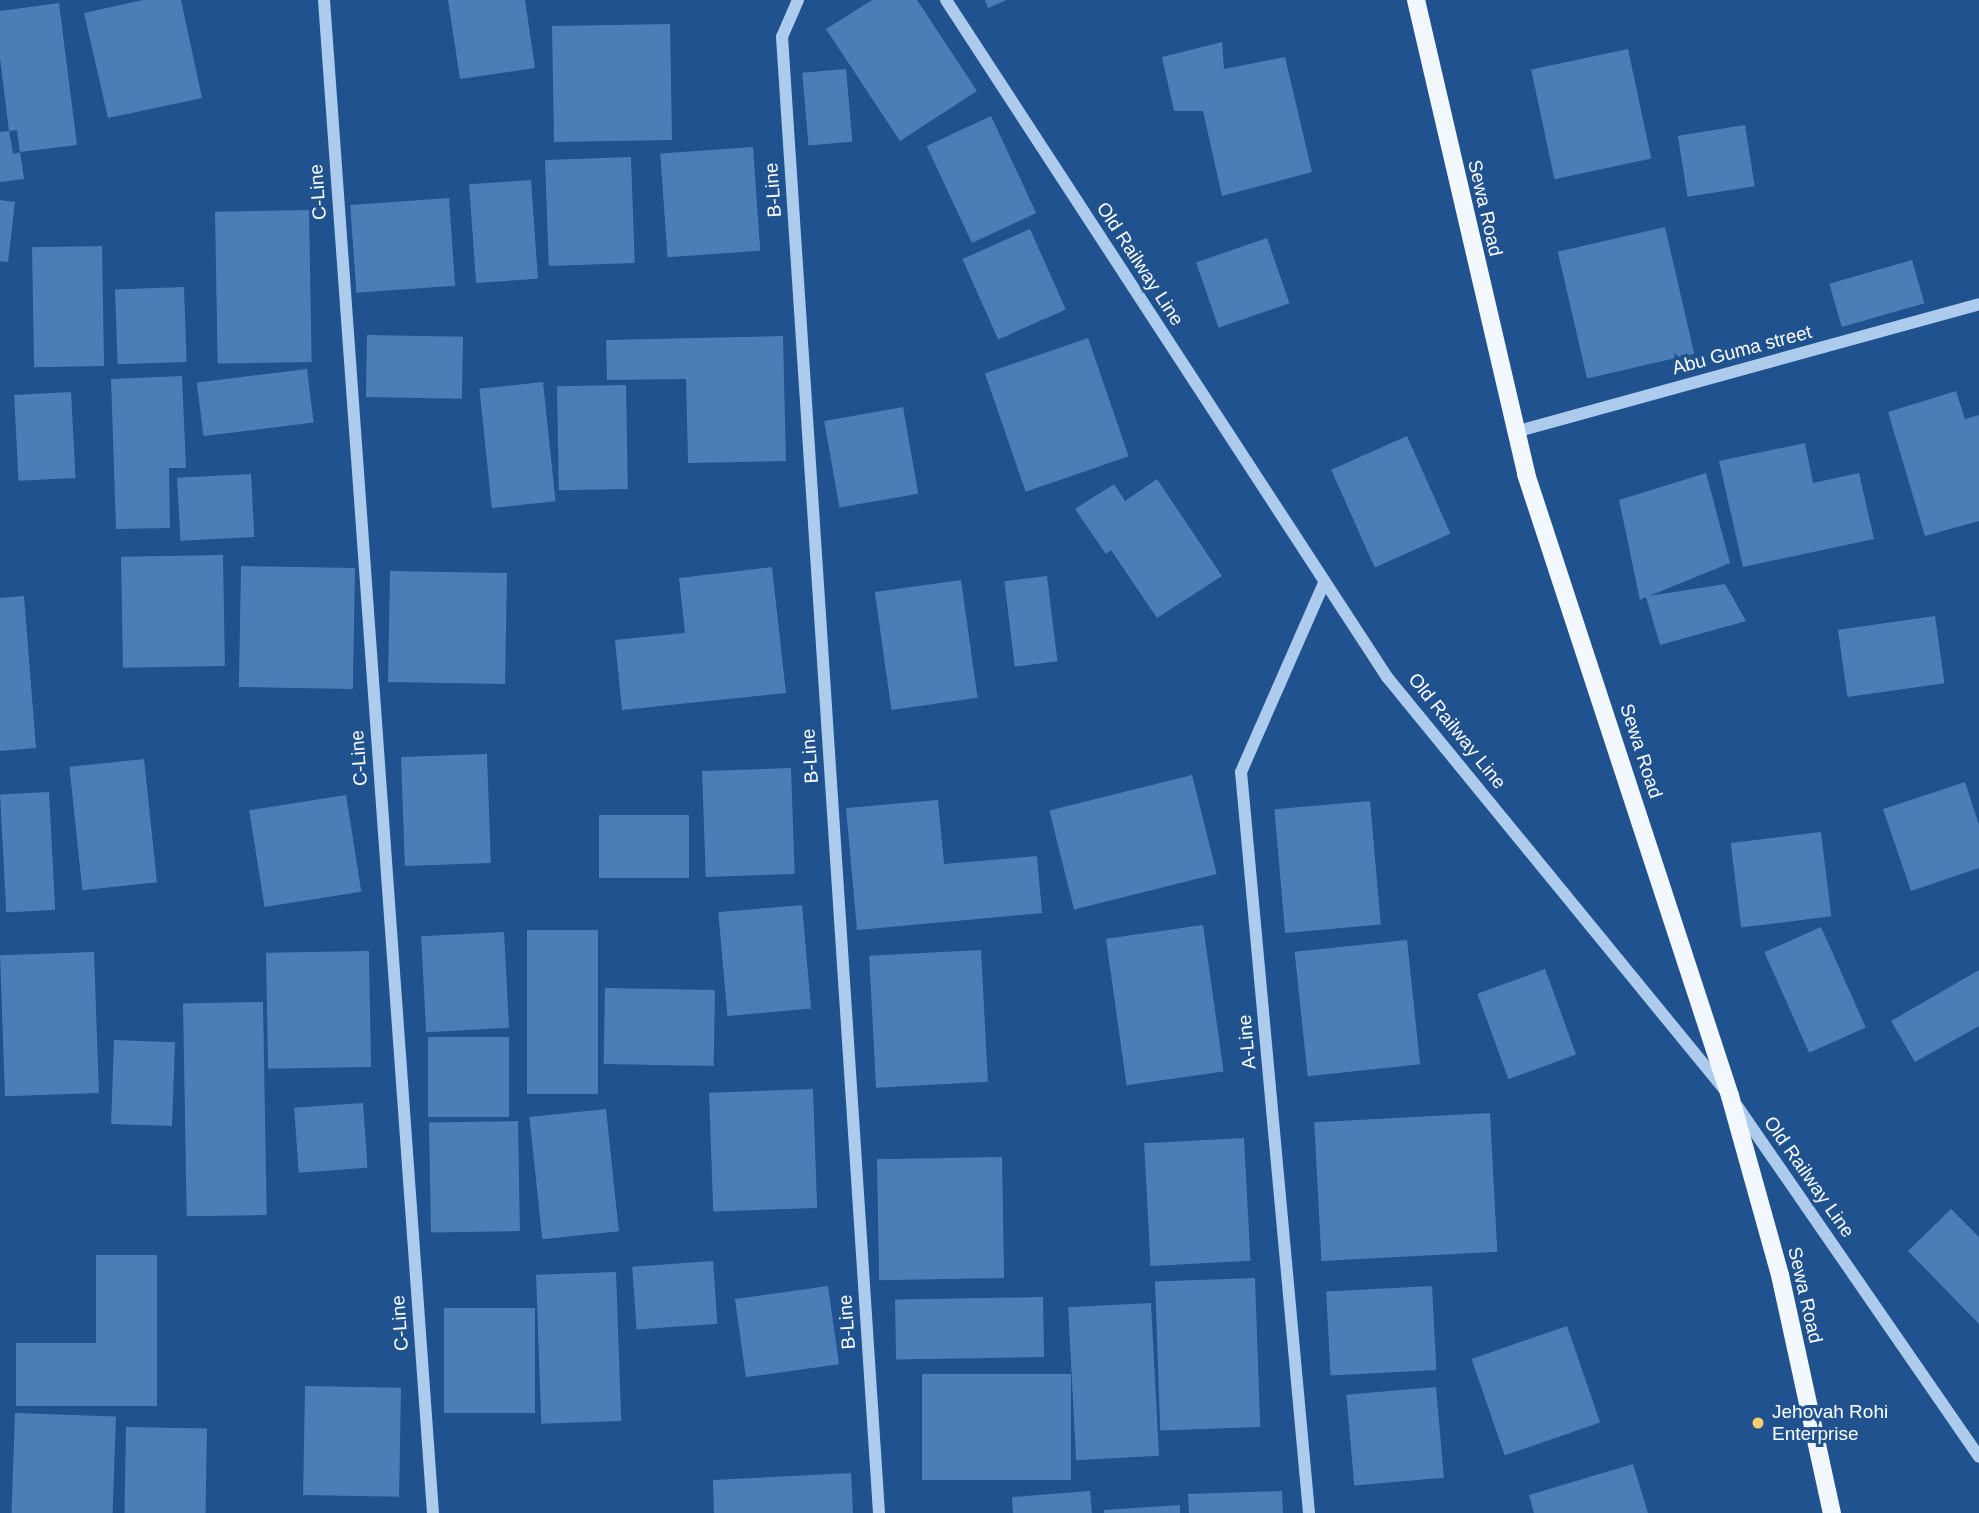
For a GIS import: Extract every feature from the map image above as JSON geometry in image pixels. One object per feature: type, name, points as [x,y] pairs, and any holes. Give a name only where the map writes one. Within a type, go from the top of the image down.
[{"type":"main road","name":"Sewa Road","points":[[1416,0],[1515,432],[1730,1096],[1780,1275],[1832,1513]]},
{"type":"street","name":"C-Line","points":[[324,0],[432,1513]]},
{"type":"street","name":"B-Line","points":[[798,0],[782,37],[879,1513]]},
{"type":"street","name":"Old Railway Line","points":[[946,0],[1387,677],[1730,1096],[1979,1457]]},
{"type":"street","name":"Abu Guma street","points":[[1515,432],[1979,304]]},
{"type":"street","name":"A-Line","points":[[1309,1513],[1241,772],[1324,583]]},
{"type":"building","points":[[143,0],[181,0],[202,98],[108,118],[84,13]]},
{"type":"building","points":[[448,0],[525,0],[535,68],[460,79]]},
{"type":"building","points":[[872,0],[917,0],[977,91],[900,141],[826,29]]},
{"type":"building","points":[[985,0],[1007,0],[988,8]]},
{"type":"building","points":[[59,3],[77,145],[20,152],[17,130],[9,131],[0,58],[0,11]]},
{"type":"building","points":[[670,24],[672,140],[554,142],[552,26]]},
{"type":"building","points":[[1222,42],[1224,69],[1285,57],[1312,172],[1222,196],[1203,111],[1174,111],[1162,57]]},
{"type":"building","points":[[1628,49],[1651,159],[1554,179],[1531,70]]},
{"type":"building","points":[[846,69],[852,142],[809,146],[802,73]]},
{"type":"building","points":[[991,116],[1036,213],[972,243],[927,146]]},
{"type":"building","points":[[1745,125],[1755,186],[1688,197],[1678,136]]},
{"type":"building","points":[[9,131],[13,154],[20,152],[24,179],[0,182],[0,132]]},
{"type":"building","points":[[753,147],[760,251],[667,257],[660,153]]},
{"type":"building","points":[[631,157],[635,263],[549,266],[545,160]]},
{"type":"building","points":[[531,180],[538,279],[476,283],[469,184]]},
{"type":"building","points":[[449,198],[455,286],[356,293],[350,205]]},
{"type":"building","points":[[0,200],[15,202],[8,262],[0,261]]},
{"type":"building","points":[[309,210],[312,362],[218,364],[215,212]]},
{"type":"building","points":[[1665,227],[1694,354],[1587,378],[1558,252]]},
{"type":"building","points":[[1030,229],[1066,309],[998,339],[962,259]]},
{"type":"building","points":[[1267,238],[1289,303],[1219,328],[1196,262]]},
{"type":"building","points":[[102,246],[104,366],[34,367],[32,247]]},
{"type":"building","points":[[1912,260],[1924,303],[1842,327],[1829,284]]},
{"type":"building","points":[[184,287],[187,362],[118,364],[115,289]]},
{"type":"building","points":[[367,335],[463,337],[462,399],[366,397]]},
{"type":"building","points":[[783,336],[786,461],[688,463],[686,379],[607,380],[606,340]]},
{"type":"building","points":[[1088,338],[1129,456],[1026,492],[985,373]]},
{"type":"building","points":[[307,369],[314,423],[203,436],[197,383]]},
{"type":"building","points":[[182,376],[186,468],[169,468],[170,528],[116,529],[111,379]]},
{"type":"building","points":[[543,382],[556,501],[492,508],[479,389]]},
{"type":"building","points":[[626,385],[628,489],[559,490],[557,386]]},
{"type":"building","points":[[1956,391],[1965,419],[1979,415],[1979,521],[1925,536],[1888,412]]},
{"type":"building","points":[[71,392],[76,478],[19,481],[14,395]]},
{"type":"building","points":[[903,407],[918,494],[839,508],[824,421]]},
{"type":"building","points":[[1407,436],[1451,534],[1375,568],[1331,470]]},
{"type":"building","points":[[1805,443],[1813,483],[1859,473],[1874,539],[1743,567],[1719,461]]},
{"type":"building","points":[[1706,473],[1730,563],[1649,596],[1725,584],[1746,621],[1660,645],[1646,597],[1640,600],[1619,500]]},
{"type":"building","points":[[251,474],[254,537],[180,541],[177,478]]},
{"type":"building","points":[[1157,479],[1222,576],[1157,618],[1111,550],[1106,554],[1075,509],[1114,484],[1125,501]]},
{"type":"building","points":[[223,555],[225,666],[123,668],[121,557]]},
{"type":"building","points":[[241,566],[355,568],[353,689],[239,687]]},
{"type":"building","points":[[772,567],[786,693],[622,710],[615,640],[685,633],[679,578]]},
{"type":"building","points":[[390,571],[507,573],[505,684],[388,682]]},
{"type":"building","points":[[1047,576],[1057,661],[1015,667],[1004,581]]},
{"type":"building","points":[[961,580],[978,698],[891,710],[875,592]]},
{"type":"building","points":[[24,596],[36,748],[0,751],[0,598]]},
{"type":"building","points":[[1935,616],[1944,683],[1847,697],[1838,630]]},
{"type":"building","points":[[487,754],[491,863],[405,866],[401,757]]},
{"type":"building","points":[[144,759],[157,882],[82,890],[69,767]]},
{"type":"building","points":[[791,768],[795,874],[706,877],[702,771]]},
{"type":"building","points":[[1192,775],[1217,874],[1074,910],[1049,811]]},
{"type":"building","points":[[1965,782],[1979,825],[1979,868],[1911,891],[1883,809]]},
{"type":"building","points":[[49,792],[55,910],[6,912],[0,795]]},
{"type":"building","points":[[346,795],[361,892],[265,907],[249,810]]},
{"type":"building","points":[[938,800],[944,864],[1037,856],[1042,913],[857,930],[846,808]]},
{"type":"building","points":[[1370,801],[1381,925],[1285,933],[1274,809]]},
{"type":"building","points":[[599,815],[689,815],[689,878],[599,878]]},
{"type":"building","points":[[1821,832],[1831,916],[1741,927],[1731,843]]},
{"type":"building","points":[[802,905],[811,1009],[727,1016],[718,912]]},
{"type":"building","points":[[1203,925],[1224,1072],[1127,1085],[1106,939]]},
{"type":"building","points":[[1821,927],[1866,1027],[1809,1053],[1764,952]]},
{"type":"building","points":[[527,930],[598,930],[598,1094],[527,1094]]},
{"type":"building","points":[[504,932],[509,1028],[426,1032],[421,936]]},
{"type":"building","points":[[1407,940],[1420,1064],[1308,1076],[1295,952]]},
{"type":"building","points":[[981,950],[988,1082],[876,1088],[869,956]]},
{"type":"building","points":[[369,951],[371,1067],[268,1069],[266,953]]},
{"type":"building","points":[[94,952],[99,1093],[5,1096],[0,955]]},
{"type":"building","points":[[1545,969],[1576,1055],[1508,1079],[1477,994]]},
{"type":"building","points":[[1979,970],[1979,1026],[1915,1062],[1891,1021]]},
{"type":"building","points":[[605,988],[715,990],[714,1066],[604,1064]]},
{"type":"building","points":[[263,1002],[267,1215],[187,1216],[183,1003]]},
{"type":"building","points":[[428,1037],[509,1037],[509,1117],[428,1117]]},
{"type":"building","points":[[114,1040],[175,1042],[172,1126],[111,1124]]},
{"type":"building","points":[[813,1089],[817,1208],[713,1212],[709,1093]]},
{"type":"building","points":[[363,1103],[368,1168],[299,1173],[294,1108]]},
{"type":"building","points":[[606,1109],[619,1231],[542,1239],[529,1117]]},
{"type":"building","points":[[1490,1113],[1497,1252],[1322,1261],[1314,1122]]},
{"type":"building","points":[[518,1121],[520,1231],[431,1233],[429,1123]]},
{"type":"building","points":[[1244,1138],[1250,1261],[1151,1266],[1144,1143]]},
{"type":"building","points":[[1002,1157],[1004,1278],[879,1280],[877,1159]]},
{"type":"building","points":[[1951,1209],[1979,1237],[1979,1324],[1908,1251]]},
{"type":"building","points":[[96,1255],[157,1255],[157,1406],[16,1406],[16,1343],[96,1343]]},
{"type":"building","points":[[713,1261],[717,1324],[637,1329],[632,1267]]},
{"type":"building","points":[[616,1272],[621,1421],[541,1424],[536,1275]]},
{"type":"building","points":[[1255,1278],[1260,1427],[1160,1430],[1155,1281]]},
{"type":"building","points":[[828,1286],[839,1364],[746,1377],[735,1299]]},
{"type":"building","points":[[1432,1286],[1436,1370],[1331,1375],[1326,1292]]},
{"type":"building","points":[[1043,1297],[1044,1357],[896,1360],[895,1300]]},
{"type":"building","points":[[1151,1303],[1159,1456],[1076,1460],[1068,1307]]},
{"type":"building","points":[[444,1308],[535,1308],[535,1413],[444,1413]]},
{"type":"building","points":[[1567,1326],[1600,1422],[1505,1455],[1472,1359]]},
{"type":"building","points":[[922,1374],[1071,1374],[1071,1480],[922,1480]]},
{"type":"building","points":[[305,1386],[401,1388],[399,1497],[303,1495]]},
{"type":"building","points":[[1436,1387],[1444,1478],[1354,1485],[1346,1395]]},
{"type":"building","points":[[15,1413],[116,1417],[113,1513],[12,1513]]},
{"type":"building","points":[[126,1427],[207,1428],[206,1513],[124,1513]]},
{"type":"building","points":[[1633,1464],[1648,1513],[1534,1513],[1529,1495]]},
{"type":"building","points":[[851,1473],[853,1513],[714,1513],[713,1480]]},
{"type":"building","points":[[1090,1491],[1092,1513],[1013,1513],[1012,1497]]},
{"type":"building","points":[[1282,1491],[1283,1513],[1189,1513],[1188,1494]]},
{"type":"building","points":[[1180,1505],[1180,1513],[1104,1513],[1104,1510]]},
{"type":"place","name":"Jehovah Rohi Enterprise","points":[[1758,1423]]}]
